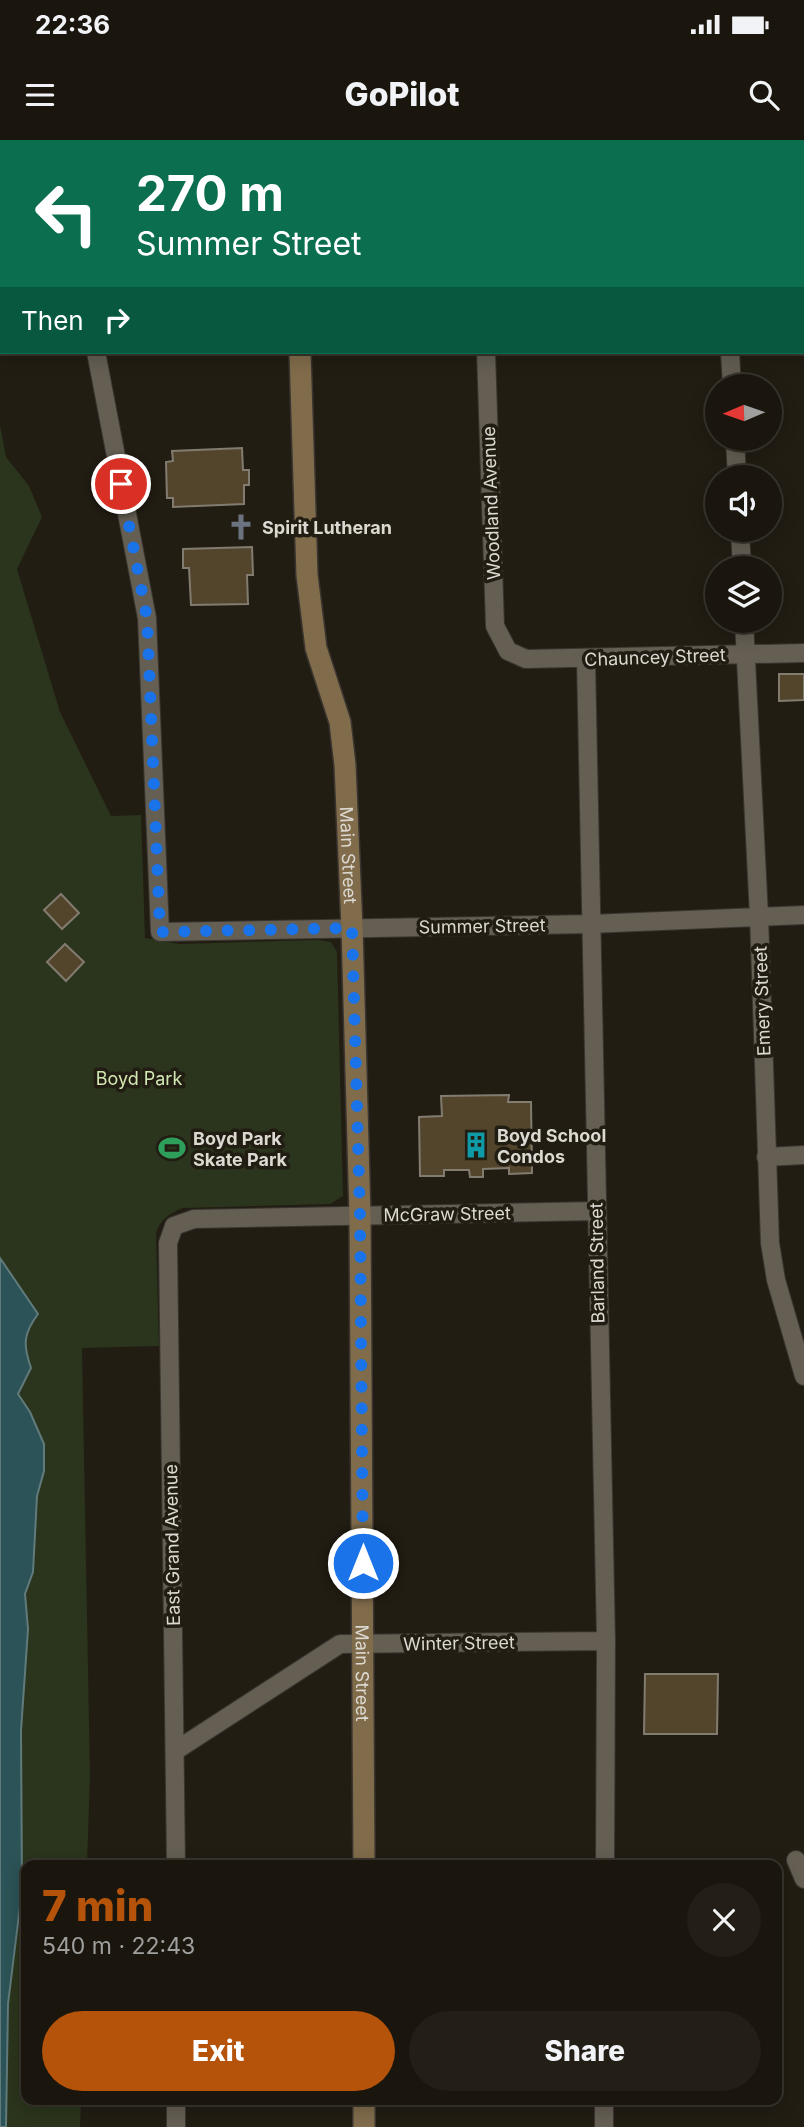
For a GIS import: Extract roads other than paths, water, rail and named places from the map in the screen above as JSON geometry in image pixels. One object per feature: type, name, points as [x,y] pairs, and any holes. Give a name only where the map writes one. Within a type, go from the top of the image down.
[{"type":"street","name":"Summer Street","points":[[96,354],[147,618],[160,932],[590,924],[804,915]]},
{"type":"street","name":"Main Street","points":[[300,354],[307,575],[316,648],[340,722],[345,765],[352,928],[360,1215],[364,1860]]},
{"type":"street","name":"Woodland Avenue","points":[[486,354],[495,626],[508,651]]},
{"type":"street","points":[[730,354],[731,374]]},
{"type":"street","name":"Emery Street","points":[[745,633],[759,916],[770,1243],[776,1280],[804,1376]]},
{"type":"street","name":"Chauncey Street","points":[[508,651],[526,659],[586,660],[804,653]]},
{"type":"street","name":"Barland Street","points":[[586,660],[606,1641],[605,1860]]},
{"type":"street","points":[[766,1157],[804,1155]]},
{"type":"street","name":"McGraw Street","points":[[173,1226],[187,1220],[596,1211]]},
{"type":"street","name":"East Grand Avenue","points":[[173,1226],[168,1243],[176,1860]]},
{"type":"street","name":"Winter Street","points":[[175,1751],[340,1644],[606,1641]]},
{"type":"street","points":[[796,1860],[804,1879]]},
{"type":"street","points":[[176,2105],[176,2127]]},
{"type":"street","points":[[364,2105],[364,2127]]},
{"type":"street","points":[[604,2105],[604,2127]]},
{"type":"water","points":[[0,1258],[38,1314],[29,1328],[26,1340],[31,1368],[18,1394],[30,1412],[44,1444],[44,1471],[37,1496],[33,1572],[25,1594],[28,1629],[21,1731],[21,1898],[8,2004],[6,2127],[0,2127]]},
{"type":"place","name":"Spirit Lutheran","points":[[241,527]]},
{"type":"place","name":"Boyd School Condos","points":[[476,1145]]},
{"type":"place","name":"Boyd Park Skate Park","points":[[172,1148]]},
{"type":"park label","name":"Boyd Park","points":[[139,1078]]}]
